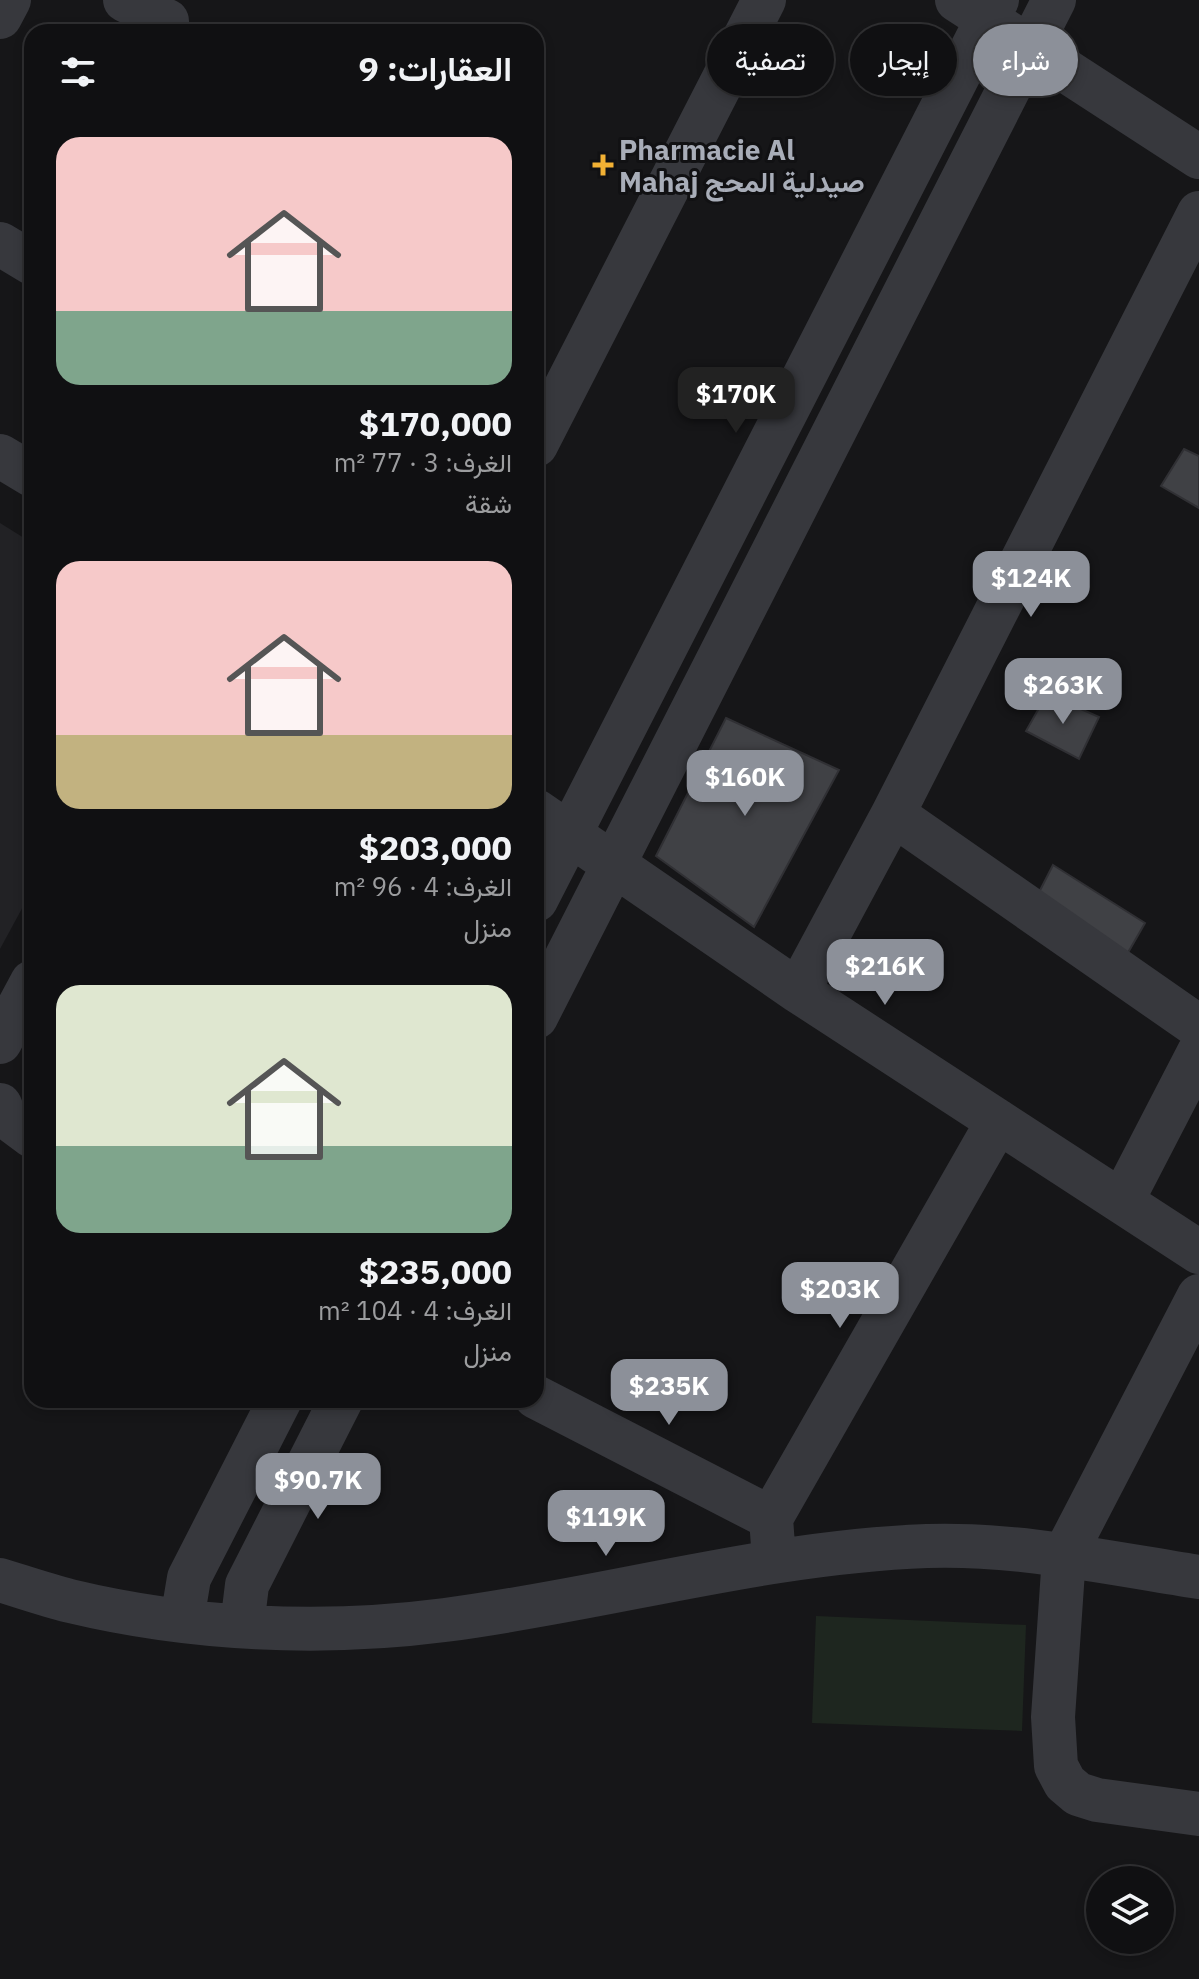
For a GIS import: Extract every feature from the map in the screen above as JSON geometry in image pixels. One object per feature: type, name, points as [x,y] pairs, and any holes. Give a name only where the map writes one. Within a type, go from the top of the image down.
[{"type":"street","points":[[0,17],[9,0]]},
{"type":"street","points":[[125,0],[168,18]]},
{"type":"street","points":[[544,429],[764,0]]},
{"type":"street","points":[[1042,24],[1054,0]]},
{"type":"street","points":[[544,864],[553,823],[980,6],[1001,24]]},
{"type":"street","points":[[1078,79],[1199,157]]},
{"type":"street","points":[[544,1001],[1005,96]]},
{"type":"street","points":[[798,991],[893,814],[1199,213]]},
{"type":"street","points":[[0,244],[24,258]]},
{"type":"street","points":[[0,456],[24,470]]},
{"type":"street","points":[[893,814],[1199,1027]]},
{"type":"street","points":[[553,823],[798,991],[1199,1252]]},
{"type":"street","points":[[0,1042],[24,997]]},
{"type":"street","points":[[1122,1201],[1199,1052]]},
{"type":"street","points":[[0,1105],[4,1115],[24,1130]]},
{"type":"street","points":[[774,1560],[771,1518],[998,1121]]},
{"type":"street","points":[[1199,1296],[1064,1556],[1053,1717],[1056,1766],[1065,1783],[1078,1794],[1097,1800],[1199,1814]]},
{"type":"street","points":[[544,1401],[771,1518]]},
{"type":"street","points":[[182,1620],[189,1578],[276,1408]]},
{"type":"street","points":[[242,1626],[247,1585],[337,1408]]},
{"type":"street","points":[[0,1580],[70,1601],[182,1620],[242,1626],[341,1629],[443,1620],[535,1607],[774,1560],[928,1546],[993,1547],[1199,1577]]},
{"type":"shaded area","points":[[0,523],[24,538],[24,905],[0,949]]},
{"type":"shaded area","points":[[816,1616],[1026,1625],[1022,1731],[812,1723]]},
{"type":"building","points":[[1184,449],[1199,456],[1199,508],[1161,486]]},
{"type":"building","points":[[1047,694],[1099,717],[1079,759],[1026,731]]},
{"type":"building","points":[[726,718],[839,770],[754,927],[656,856]]},
{"type":"building","points":[[1053,865],[1145,923],[1122,963],[1032,906]]},
{"type":"place","name":"Pharmacie Al Mahaj صيدلية المحج","points":[[603,165]]}]
